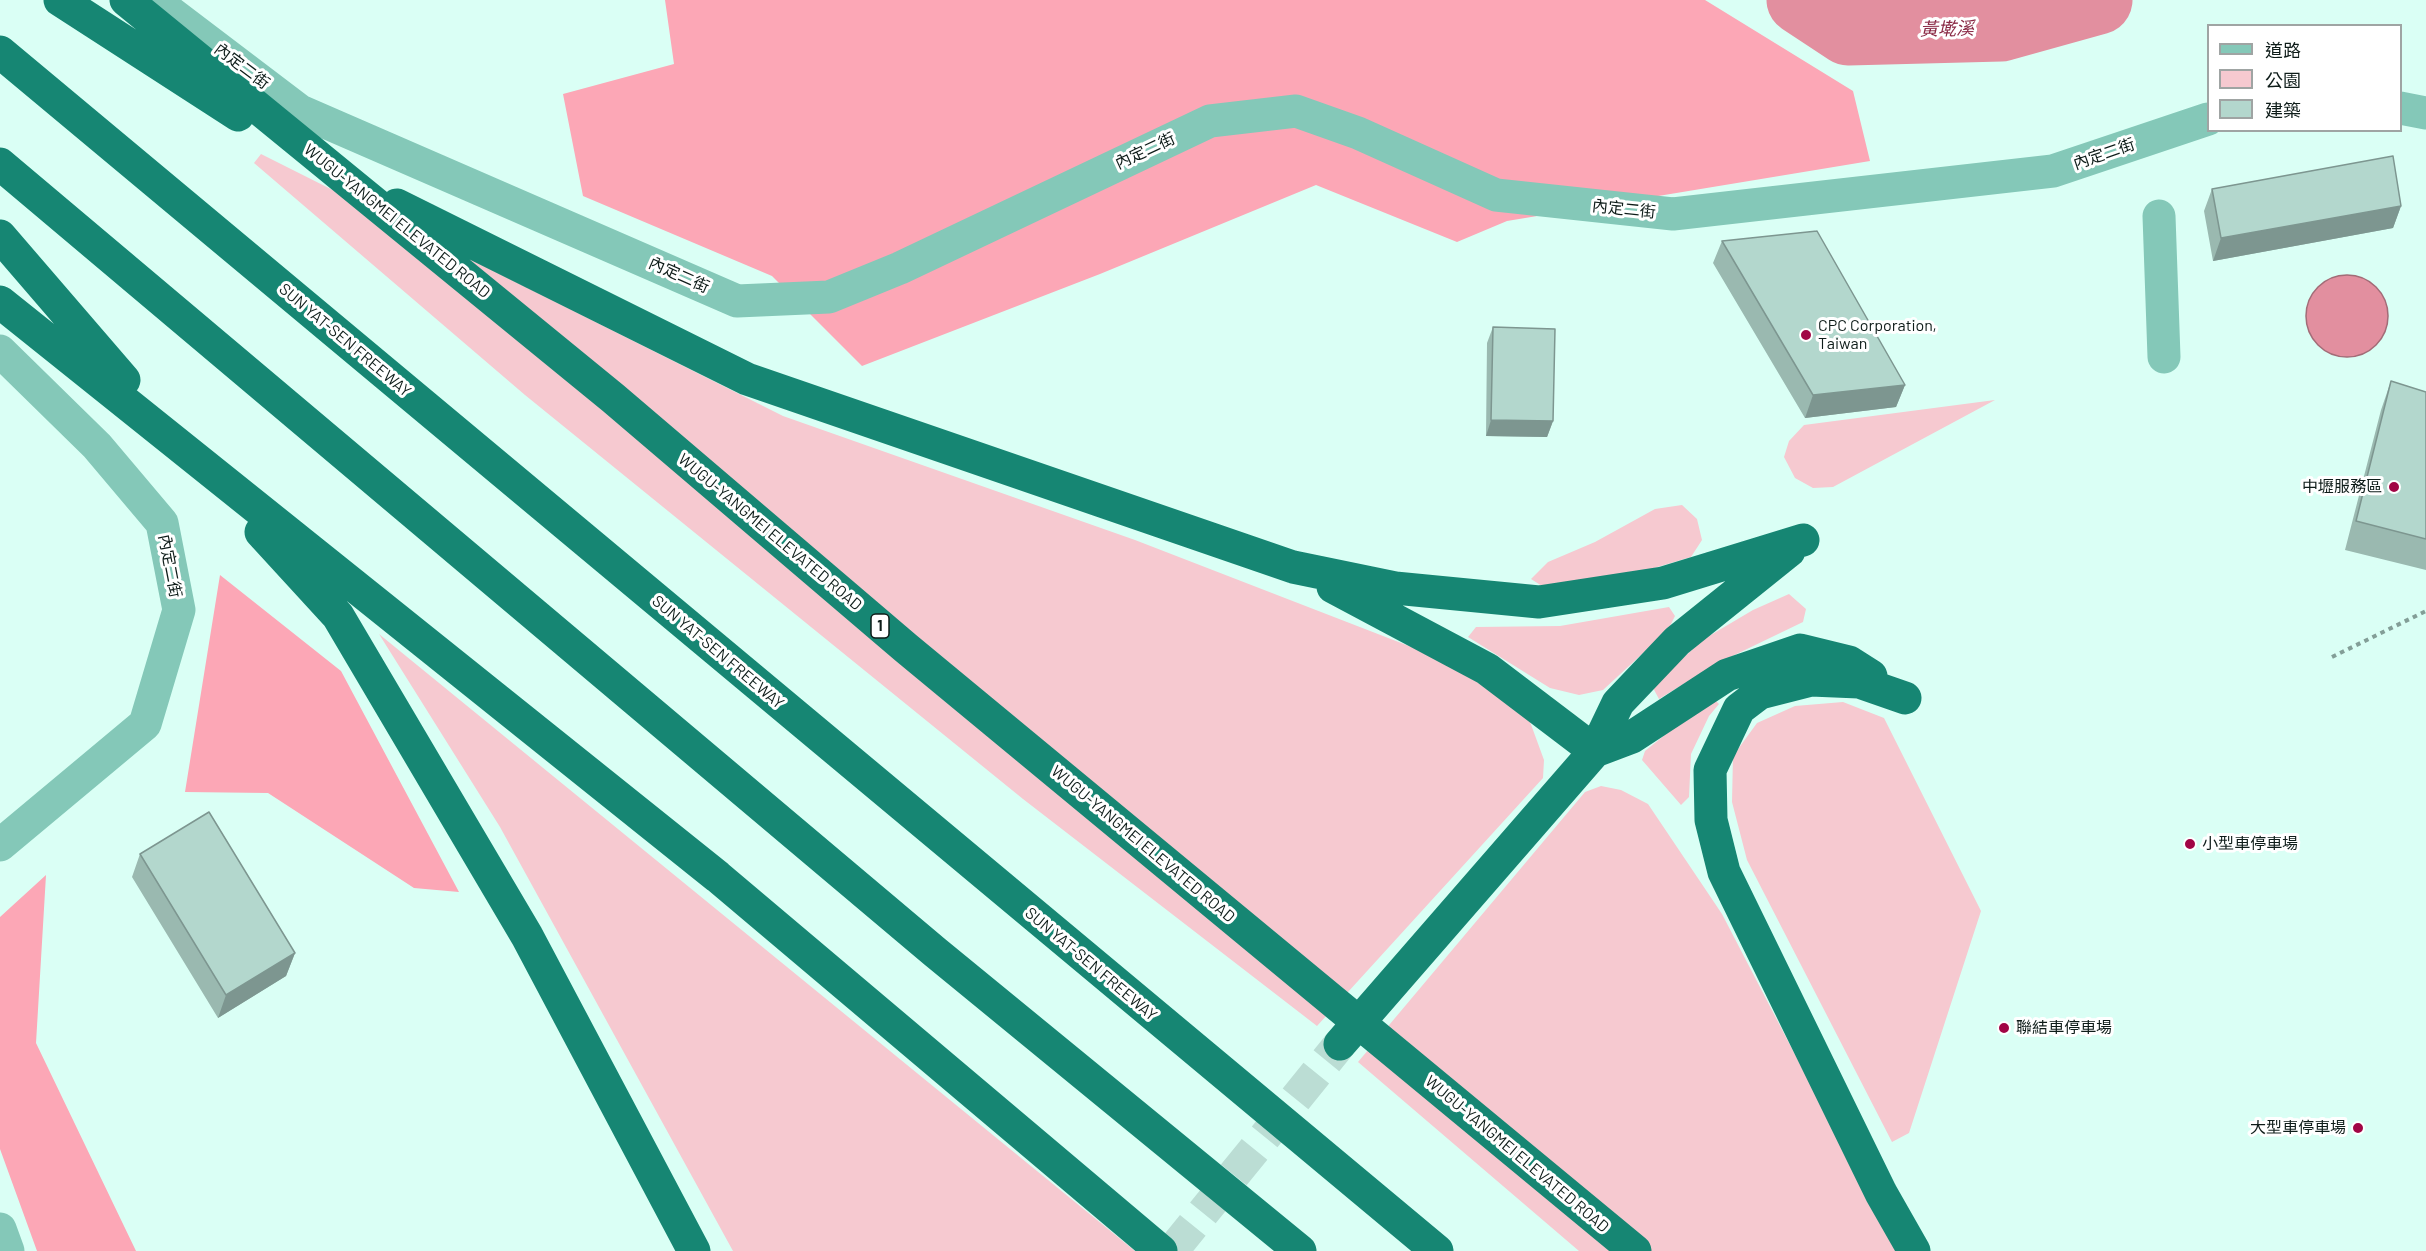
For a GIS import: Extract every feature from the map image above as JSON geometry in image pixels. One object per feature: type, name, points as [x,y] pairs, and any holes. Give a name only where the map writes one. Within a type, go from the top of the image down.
[{"type":"highway","points":[[60,0],[310,162],[747,379],[1293,567],[1395,588],[1539,602],[1663,583],[1803,540],[1677,641],[1618,703],[1594,752],[1340,1044]]},
{"type":"highway","name":"WUGU-YANGMEI ELEVATED ROAD","points":[[126,0],[613,398],[906,648],[1635,1251]]},
{"type":"highway","name":"SUN YAT-SEN FREEWAY","points":[[0,52],[1437,1251]]},
{"type":"highway","points":[[0,164],[935,951],[1300,1251]]},
{"type":"highway","points":[[0,236],[98,352],[338,616],[527,936],[694,1251]]},
{"type":"highway","points":[[0,302],[718,877],[1161,1251]]},
{"type":"highway","points":[[1293,567],[1389,615],[1487,669],[1594,752]]},
{"type":"highway","points":[[1594,752],[1632,737],[1727,675],[1800,650],[1849,662],[1905,698],[1858,681],[1811,680],[1760,693],[1739,709],[1710,770],[1711,810],[1724,872],[1881,1193],[1914,1251]]},
{"type":"street","name":"內定二街","points":[[154,0],[300,111],[737,301],[829,297],[900,268],[1210,121],[1296,111],[1358,133],[1497,195],[1673,214],[2053,171],[2207,119]]},
{"type":"street","points":[[2402,108],[2426,112]]},
{"type":"street","points":[[2159,216],[2164,357]]},
{"type":"street","name":"內定二街","points":[[0,351],[97,446],[162,523],[179,610],[145,724],[0,845]]},
{"type":"street","points":[[0,1229],[8,1251]]},
{"type":"path","points":[[2332,657],[2426,611]]},
{"type":"green space","points":[[261,154],[783,416],[1135,540],[1427,653],[1498,691],[1529,719],[1544,760],[1543,778],[1317,1026],[1023,799],[525,395],[254,163]]},
{"type":"green space","points":[[1995,400],[1833,487],[1813,488],[1795,478],[1784,457],[1789,441],[1804,425]]},
{"type":"green space","points":[[1682,505],[1697,519],[1702,540],[1691,557],[1644,571],[1542,586],[1531,579],[1548,562],[1595,542],[1655,509]]},
{"type":"green space","points":[[1789,594],[1806,609],[1803,622],[1718,663],[1659,699],[1652,686],[1704,639],[1753,610]]},
{"type":"green space","points":[[1669,607],[1675,616],[1668,630],[1603,690],[1579,695],[1550,688],[1468,637],[1476,627],[1560,626]]},
{"type":"green space","points":[[379,634],[1135,1251],[733,1251],[500,827]]},
{"type":"green space","points":[[1712,697],[1719,704],[1709,716],[1691,754],[1689,797],[1681,805],[1642,760],[1645,751]]},
{"type":"green space","points":[[1843,702],[1884,718],[1981,911],[1909,1133],[1892,1142],[1747,860],[1732,802],[1733,756],[1757,723],[1795,706]]},
{"type":"green space","points":[[1601,786],[1621,790],[1648,804],[1722,914],[1897,1251],[1579,1251],[1358,1062],[1585,792]]},
{"type":"shaded area","points":[[665,0],[1705,0],[1853,91],[1870,161],[1507,221],[1457,242],[1316,185],[1100,274],[862,366],[772,276],[583,196],[563,94],[674,64]]},
{"type":"shaded area","points":[[2339,275],[2355,275],[2370,282],[2381,293],[2388,308],[2385,332],[2376,345],[2355,357],[2339,357],[2324,350],[2313,339],[2306,324],[2306,308],[2313,293],[2324,282]]},
{"type":"shaded area","points":[[220,575],[341,671],[459,892],[414,888],[268,793],[185,792]]},
{"type":"shaded area","points":[[46,875],[36,1043],[136,1251],[37,1251],[0,1149],[0,917]]},
{"type":"building","points":[[2393,156],[2401,206],[2221,238],[2212,189]]},
{"type":"building","name":"CPC Corporation, Taiwan","points":[[1817,231],[1905,385],[1813,395],[1722,241]]},
{"type":"building","points":[[1493,327],[1555,329],[1553,421],[1491,420]]},
{"type":"building","name":"中壢服務區","points":[[2391,381],[2426,392],[2426,539],[2356,521]]},
{"type":"building","points":[[209,812],[295,953],[226,995],[140,854]]},
{"type":"waterway","name":"黃墘溪","points":[[1801,0],[1848,31],[2001,27],[2098,0]]},
{"type":"tunnel","points":[[1172,1251],[1340,1044]]},
{"type":"place","name":"CPC Corporation, Taiwan","points":[[1806,335]]},
{"type":"place","name":"中壢服務區","points":[[2394,487]]},
{"type":"place","name":"小型車停車場","points":[[2190,844]]},
{"type":"place","name":"聯結車停車場","points":[[2004,1028]]},
{"type":"place","name":"大型車停車場","points":[[2358,1128]]}]
